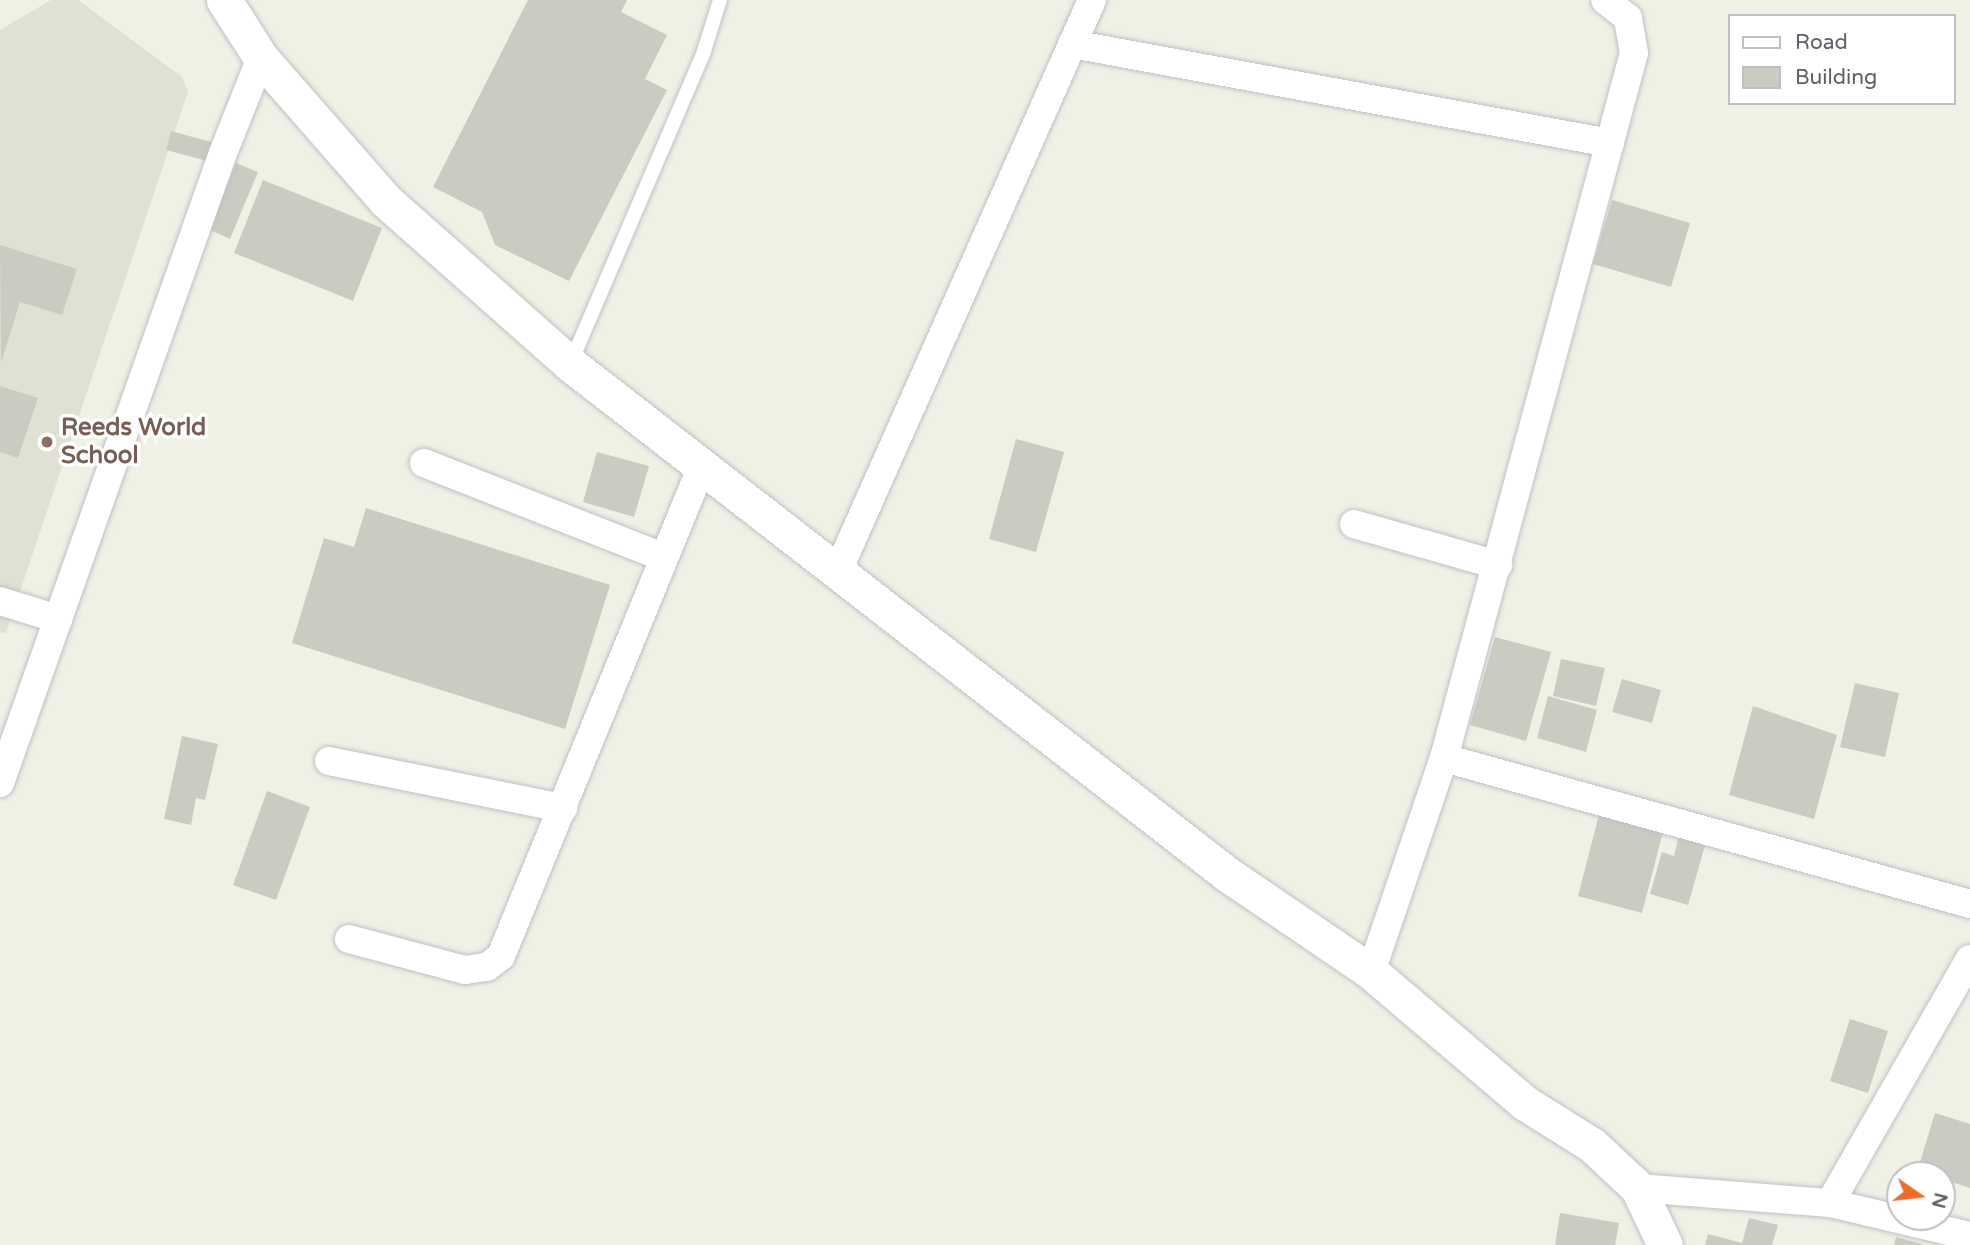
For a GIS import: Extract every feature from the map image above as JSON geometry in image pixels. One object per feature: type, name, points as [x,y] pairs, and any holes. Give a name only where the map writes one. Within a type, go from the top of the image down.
[{"type":"street","points":[[224,0],[261,58],[386,201],[570,364],[1227,874],[1371,972],[1525,1103],[1591,1145],[1638,1188],[1665,1245]]},
{"type":"street","points":[[837,573],[1092,0]]},
{"type":"street","points":[[1371,972],[1444,758],[1634,53],[1628,18],[1605,0]]},
{"type":"street","points":[[1072,44],[1610,143]]},
{"type":"street","points":[[0,783],[223,153],[261,58]]},
{"type":"street","points":[[424,463],[663,556]]},
{"type":"street","points":[[349,939],[465,970],[487,967],[501,956],[702,466]]},
{"type":"street","points":[[1354,524],[1498,565]]},
{"type":"street","points":[[0,601],[58,619]]},
{"type":"street","points":[[1444,758],[1970,904]]},
{"type":"street","points":[[329,761],[562,808]]},
{"type":"street","points":[[1830,1203],[1970,958]]},
{"type":"street","points":[[1638,1188],[1830,1203],[1970,1236]]},
{"type":"lane","points":[[570,364],[704,51],[720,0]]},
{"type":"shaded area","points":[[51,0],[78,0],[182,77],[188,92],[6,633],[0,632],[0,30]]},
{"type":"building","points":[[528,0],[627,0],[621,12],[667,35],[645,79],[667,90],[569,281],[495,245],[482,212],[433,187]]},
{"type":"building","points":[[171,131],[236,149],[230,167],[166,150]]},
{"type":"building","points":[[236,163],[258,172],[230,239],[208,229]]},
{"type":"building","points":[[263,180],[382,228],[353,301],[234,253]]},
{"type":"building","points":[[1612,200],[1690,223],[1671,287],[1593,264]]},
{"type":"building","points":[[0,245],[77,269],[62,315],[20,302],[1,363]]},
{"type":"building","points":[[0,386],[38,398],[18,458],[0,452]]},
{"type":"building","points":[[1016,439],[1064,452],[1036,552],[989,539]]},
{"type":"building","points":[[597,452],[649,466],[634,517],[583,502]]},
{"type":"building","points":[[366,508],[610,585],[565,729],[292,643],[324,538],[354,547]]},
{"type":"building","points":[[1495,637],[1551,652],[1526,741],[1470,725]]},
{"type":"building","points":[[1561,659],[1605,668],[1596,706],[1553,696]]},
{"type":"building","points":[[1622,679],[1661,690],[1652,723],[1612,712]]},
{"type":"building","points":[[1855,683],[1899,693],[1885,757],[1840,747]]},
{"type":"building","points":[[1548,696],[1597,710],[1586,752],[1537,738]]},
{"type":"building","points":[[1753,706],[1837,735],[1814,819],[1729,795]]},
{"type":"building","points":[[182,736],[218,744],[205,800],[196,798],[191,825],[164,819]]},
{"type":"building","points":[[267,791],[310,807],[276,900],[233,885]]},
{"type":"building","points":[[1600,811],[1664,828],[1642,913],[1578,896]]},
{"type":"building","points":[[1681,827],[1708,835],[1688,905],[1650,894],[1662,852],[1674,856]]},
{"type":"building","points":[[1850,1019],[1888,1031],[1868,1093],[1830,1081]]},
{"type":"building","points":[[1935,1113],[1970,1124],[1970,1188],[1956,1184],[1956,1161],[1920,1161]]},
{"type":"building","points":[[1560,1213],[1619,1223],[1615,1245],[1555,1245]]},
{"type":"building","points":[[1749,1218],[1778,1225],[1772,1245],[1705,1245],[1708,1234],[1742,1243]]},
{"type":"building","points":[[1896,1237],[1922,1244],[1922,1245],[1894,1245]]},
{"type":"place","name":"Reeds World School","points":[[47,442]]}]
